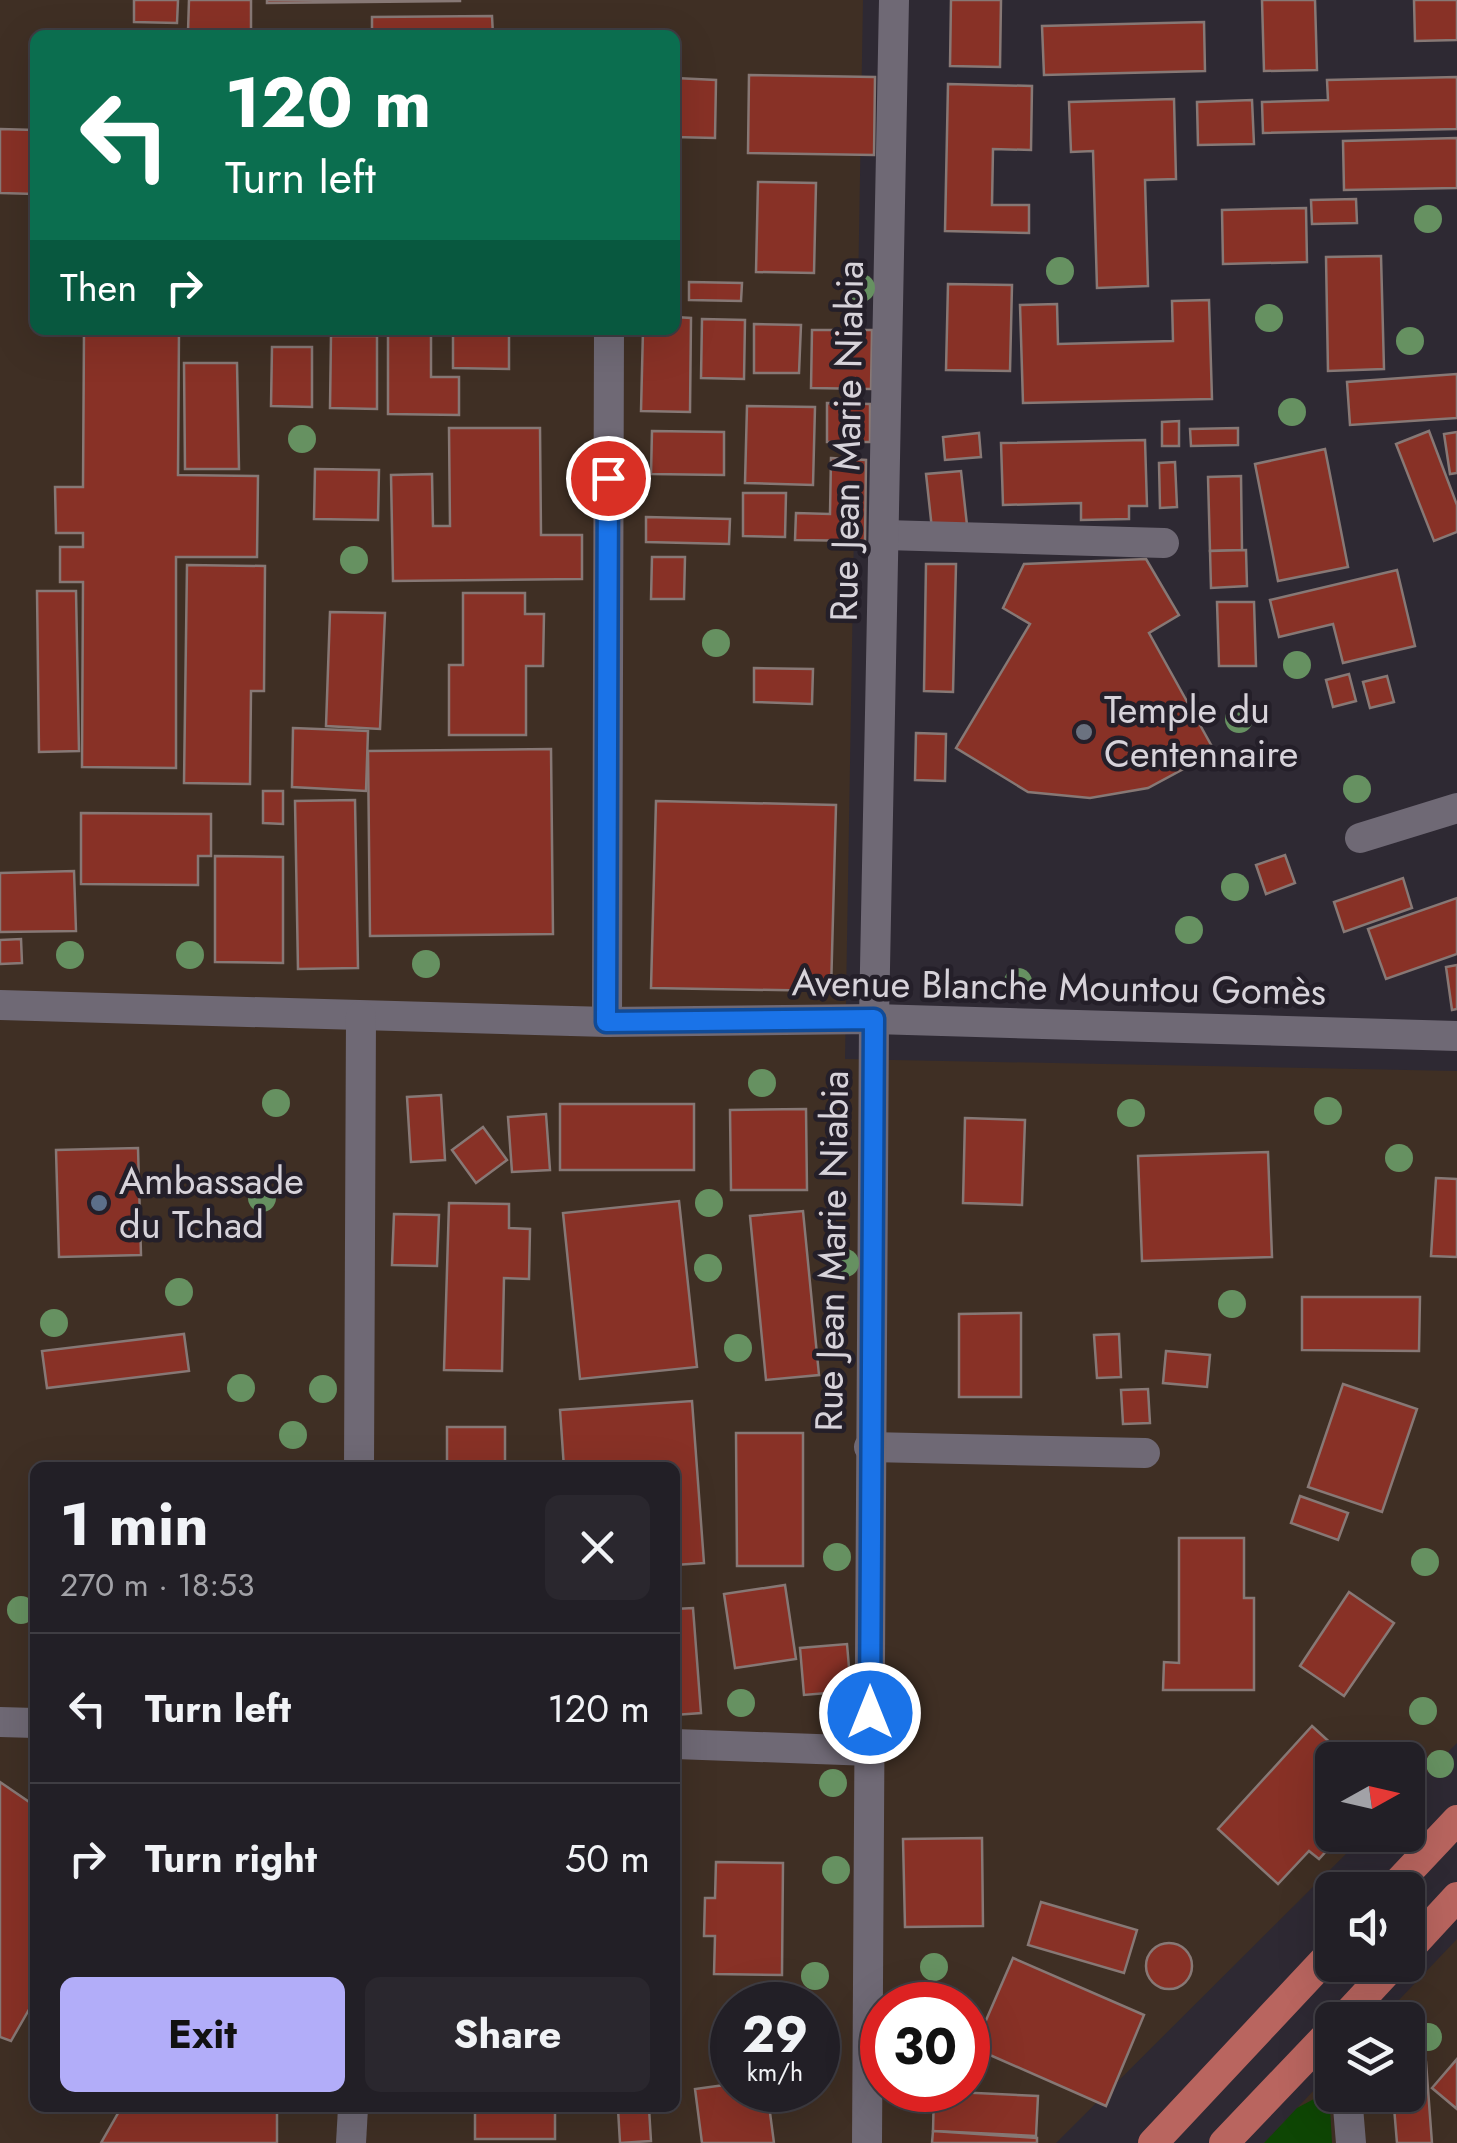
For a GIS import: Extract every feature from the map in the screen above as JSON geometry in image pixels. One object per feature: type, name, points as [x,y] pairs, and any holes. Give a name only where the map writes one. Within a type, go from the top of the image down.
[{"type":"main road","points":[[1408,1872],[1457,1820]]},
{"type":"main road","points":[[1425,1932],[1457,1898]]},
{"type":"main road","points":[[1154,2143],[1315,1970]]},
{"type":"main road","points":[[1359,2002],[1378,1982]]},
{"type":"main road","points":[[1224,2143],[1315,2048]]},
{"type":"street","name":"Rue Jean Marie Niabia","points":[[866,2143],[874,1019],[894,0]]},
{"type":"street","points":[[606,1022],[609,335]]},
{"type":"street","points":[[885,535],[1164,543]]},
{"type":"street","points":[[1360,838],[1457,808]]},
{"type":"street","name":"Avenue Blanche Mountou Gomès","points":[[0,1005],[606,1022],[874,1019],[1457,1036]]},
{"type":"street","points":[[359,1462],[361,1016]]},
{"type":"street","points":[[870,1447],[1145,1453]]},
{"type":"street","points":[[0,1722],[30,1723]]},
{"type":"street","points":[[680,1744],[870,1751]]},
{"type":"street","points":[[352,2112],[352,2143]]},
{"type":"street","points":[[1348,2112],[1351,2143]]},
{"type":"shaded area","points":[[0,0],[863,0],[845,1059],[1457,1071],[1457,1743],[1425,1775],[1425,1742],[1315,1742],[1315,1852],[1348,1852],[1328,1872],[1315,1872],[1315,1885],[1056,2143],[0,2143]]},
{"type":"shaded area","points":[[1457,1939],[1457,2143],[1264,2143],[1315,2089],[1315,2112],[1425,2112],[1425,2002],[1397,2002],[1416,1982],[1425,1982],[1425,1973]]},
{"type":"green space","points":[[1315,2098],[1315,2112],[1330,2112],[1332,2143],[1264,2143],[1297,2108]]},
{"type":"building","points":[[134,0],[178,0],[177,23],[134,22]]},
{"type":"building","points":[[189,0],[251,0],[251,30],[188,30]]},
{"type":"building","points":[[460,0],[460,1],[267,3]]},
{"type":"building","points":[[951,0],[1001,0],[1000,67],[950,66]]},
{"type":"building","points":[[1262,0],[1315,0],[1317,70],[1264,71]]},
{"type":"building","points":[[1414,0],[1457,0],[1457,40],[1415,41]]},
{"type":"building","points":[[492,16],[493,30],[372,30],[372,17]]},
{"type":"building","points":[[1204,22],[1205,71],[1044,75],[1042,26]]},
{"type":"building","points":[[749,75],[875,77],[874,155],[748,153]]},
{"type":"building","points":[[1457,77],[1457,129],[1263,133],[1262,102],[1328,100],[1327,80]]},
{"type":"building","points":[[680,78],[716,80],[715,138],[680,137]]},
{"type":"building","points":[[948,84],[1032,86],[1031,150],[993,149],[992,205],[1029,205],[1029,233],[945,231]]},
{"type":"building","points":[[1174,99],[1176,179],[1145,180],[1148,286],[1097,288],[1093,151],[1071,152],[1069,102]]},
{"type":"building","points":[[1252,100],[1254,144],[1198,145],[1197,102]]},
{"type":"building","points":[[0,129],[30,130],[30,194],[0,193]]},
{"type":"building","points":[[1457,138],[1457,188],[1344,190],[1343,141]]},
{"type":"building","points":[[758,182],[816,183],[814,273],[756,272]]},
{"type":"building","points":[[1356,199],[1357,223],[1312,224],[1311,200]]},
{"type":"building","points":[[1306,208],[1307,262],[1223,264],[1222,210]]},
{"type":"building","points":[[1381,256],[1384,369],[1328,371],[1326,257]]},
{"type":"building","points":[[689,282],[742,283],[741,301],[689,300]]},
{"type":"building","points":[[948,284],[1012,285],[1010,371],[946,370]]},
{"type":"building","points":[[1209,300],[1212,399],[1023,403],[1020,305],[1057,304],[1058,344],[1173,341],[1172,301]]},
{"type":"building","points":[[680,317],[691,318],[690,412],[641,411],[643,335],[680,335]]},
{"type":"building","points":[[702,319],[745,320],[744,379],[701,378]]},
{"type":"building","points":[[754,324],[801,325],[799,373],[754,373]]},
{"type":"building","points":[[812,330],[872,330],[871,389],[811,388]]},
{"type":"building","points":[[84,335],[179,335],[178,475],[258,476],[257,557],[176,557],[176,768],[82,767],[83,582],[60,582],[60,547],[83,547],[83,533],[56,533],[55,487],[83,487]]},
{"type":"building","points":[[388,335],[431,335],[431,377],[459,377],[459,415],[388,414]]},
{"type":"building","points":[[453,335],[509,335],[509,369],[453,368]]},
{"type":"building","points":[[331,336],[377,336],[377,409],[330,408]]},
{"type":"building","points":[[272,347],[312,347],[312,407],[271,406]]},
{"type":"building","points":[[184,363],[237,363],[239,469],[185,469]]},
{"type":"building","points":[[1457,374],[1457,418],[1350,425],[1347,382]]},
{"type":"building","points":[[827,403],[870,404],[870,442],[827,442]]},
{"type":"building","points":[[747,406],[815,407],[813,485],[745,483]]},
{"type":"building","points":[[1179,421],[1179,446],[1162,446],[1162,422]]},
{"type":"building","points":[[449,428],[540,428],[541,535],[582,535],[582,579],[393,581],[391,475],[432,474],[433,526],[450,526]]},
{"type":"building","points":[[1238,428],[1238,445],[1191,446],[1190,429]]},
{"type":"building","points":[[652,431],[724,432],[724,475],[651,474]]},
{"type":"building","points":[[1429,431],[1457,505],[1457,532],[1434,541],[1396,444]]},
{"type":"building","points":[[1457,432],[1457,473],[1450,474],[1444,434]]},
{"type":"building","points":[[979,433],[981,457],[945,460],[943,437]]},
{"type":"building","points":[[1145,440],[1147,506],[1129,506],[1129,519],[1081,520],[1081,503],[1003,505],[1001,443]]},
{"type":"building","points":[[1325,449],[1348,567],[1278,581],[1255,464]]},
{"type":"building","points":[[831,458],[866,460],[865,541],[795,540],[796,513],[830,514]]},
{"type":"building","points":[[1175,462],[1177,507],[1160,508],[1159,463]]},
{"type":"building","points":[[315,469],[379,470],[378,520],[314,519]]},
{"type":"building","points":[[961,471],[967,525],[932,529],[926,474]]},
{"type":"building","points":[[1241,476],[1242,550],[1210,551],[1208,477]]},
{"type":"building","points":[[743,493],[786,493],[785,537],[743,536]]},
{"type":"building","points":[[646,517],[730,519],[729,544],[646,542]]},
{"type":"building","points":[[1246,550],[1247,586],[1211,588],[1210,551]]},
{"type":"building","points":[[652,557],[685,557],[684,599],[651,599]]},
{"type":"building","points":[[1146,559],[1179,615],[1149,633],[1215,752],[1148,788],[1090,798],[1028,792],[956,748],[1030,624],[1003,608],[1024,564]]},
{"type":"building","points":[[926,564],[956,564],[953,692],[924,691]]},
{"type":"building","points":[[187,565],[265,566],[264,691],[251,691],[250,784],[184,783]]},
{"type":"building","points":[[1397,570],[1415,646],[1343,663],[1333,624],[1279,637],[1270,600]]},
{"type":"building","points":[[37,591],[76,591],[79,751],[39,752]]},
{"type":"building","points":[[463,593],[525,593],[525,614],[544,614],[543,666],[526,666],[526,735],[449,735],[449,665],[463,665]]},
{"type":"building","points":[[1217,602],[1254,602],[1256,666],[1219,666]]},
{"type":"building","points":[[330,612],[385,613],[380,729],[326,726]]},
{"type":"building","points":[[754,668],[813,669],[812,704],[754,702]]},
{"type":"building","points":[[1349,674],[1356,701],[1333,707],[1326,680]]},
{"type":"building","points":[[1387,676],[1394,702],[1370,708],[1363,682]]},
{"type":"building","points":[[293,728],[368,731],[366,791],[292,787]]},
{"type":"building","points":[[916,733],[946,734],[945,781],[915,780]]},
{"type":"building","points":[[551,749],[553,934],[370,936],[368,751]]},
{"type":"building","points":[[263,791],[283,791],[283,824],[263,823]]},
{"type":"building","points":[[355,800],[358,968],[298,969],[295,801]]},
{"type":"building","points":[[656,801],[836,805],[831,991],[651,988]]},
{"type":"building","points":[[81,813],[211,814],[211,856],[198,856],[198,885],[81,884]]},
{"type":"building","points":[[1285,855],[1295,883],[1266,894],[1256,865]]},
{"type":"building","points":[[215,856],[283,857],[283,963],[215,962]]},
{"type":"building","points":[[74,871],[76,931],[0,932],[0,873]]},
{"type":"building","points":[[1403,878],[1412,908],[1344,932],[1334,902]]},
{"type":"building","points":[[1457,898],[1457,954],[1386,979],[1368,929]]},
{"type":"building","points":[[21,939],[22,963],[0,964],[0,940]]},
{"type":"building","points":[[1457,965],[1457,1009],[1452,1010],[1446,967]]},
{"type":"building","points":[[441,1095],[445,1160],[411,1162],[407,1097]]},
{"type":"building","points":[[560,1104],[694,1104],[694,1170],[560,1170]]},
{"type":"building","points":[[806,1109],[807,1190],[731,1190],[730,1110]]},
{"type":"building","points":[[546,1114],[550,1170],[512,1172],[508,1117]]},
{"type":"building","points":[[965,1118],[1025,1120],[1022,1205],[963,1203]]},
{"type":"building","points":[[483,1127],[507,1160],[476,1183],[452,1150]]},
{"type":"building","name":"Ambassade du Tchad","points":[[138,1148],[141,1255],[59,1257],[56,1150]]},
{"type":"building","points":[[1268,1152],[1272,1257],[1142,1261],[1138,1156]]},
{"type":"building","points":[[1436,1178],[1457,1179],[1457,1257],[1431,1256]]},
{"type":"building","points":[[679,1201],[697,1367],[580,1379],[563,1213]]},
{"type":"building","points":[[449,1203],[509,1204],[509,1228],[530,1229],[529,1279],[504,1278],[502,1371],[444,1370]]},
{"type":"building","points":[[803,1211],[819,1375],[766,1380],[750,1216]]},
{"type":"building","points":[[394,1214],[439,1215],[437,1266],[392,1265]]},
{"type":"building","points":[[1302,1297],[1420,1297],[1419,1351],[1302,1350]]},
{"type":"building","points":[[1021,1313],[1021,1397],[959,1397],[959,1314]]},
{"type":"building","points":[[184,1334],[189,1371],[47,1388],[42,1351]]},
{"type":"building","points":[[1119,1334],[1121,1377],[1097,1378],[1094,1335]]},
{"type":"building","points":[[1166,1351],[1210,1355],[1207,1387],[1163,1383]]},
{"type":"building","points":[[1343,1384],[1417,1409],[1382,1512],[1308,1487]]},
{"type":"building","points":[[1148,1389],[1150,1423],[1123,1424],[1121,1390]]},
{"type":"building","points":[[692,1401],[704,1563],[680,1565],[680,1462],[564,1462],[560,1410]]},
{"type":"building","points":[[447,1427],[505,1427],[505,1462],[447,1462]]},
{"type":"building","points":[[736,1433],[803,1433],[803,1566],[737,1566]]},
{"type":"building","points":[[1300,1496],[1348,1513],[1338,1540],[1291,1523]]},
{"type":"building","points":[[1179,1538],[1244,1538],[1244,1598],[1254,1598],[1254,1690],[1163,1690],[1164,1662],[1179,1663]]},
{"type":"building","points":[[785,1585],[796,1659],[735,1668],[724,1594]]},
{"type":"building","points":[[1349,1592],[1394,1623],[1344,1696],[1300,1666]]},
{"type":"building","points":[[693,1608],[701,1713],[680,1715],[680,1609]]},
{"type":"building","points":[[847,1644],[851,1691],[804,1695],[800,1648]]},
{"type":"building","points":[[1312,1726],[1329,1742],[1315,1742],[1315,1852],[1325,1852],[1319,1859],[1309,1851],[1278,1884],[1218,1829]]},
{"type":"building","points":[[0,1782],[30,1803],[30,2008],[11,2041],[0,2037]]},
{"type":"building","points":[[982,1838],[983,1926],[905,1927],[903,1839]]},
{"type":"building","points":[[716,1862],[783,1863],[782,1975],[714,1974],[715,1936],[704,1936],[705,1898],[715,1898]]},
{"type":"building","points":[[1041,1902],[1137,1930],[1124,1973],[1028,1945]]},
{"type":"building","points":[[1169,1943],[1185,1950],[1192,1966],[1185,1982],[1169,1989],[1153,1982],[1146,1966],[1153,1950]]},
{"type":"building","points":[[1013,1958],[1144,2015],[1106,2106],[990,2055],[990,2011]]},
{"type":"building","points":[[1457,2059],[1457,2109],[1432,2088]]},
{"type":"building","points":[[1425,2062],[1432,2143],[1397,2143],[1394,2112],[1425,2112]]},
{"type":"building","points":[[710,2087],[710,2112],[770,2112],[774,2143],[702,2143],[695,2089]]},
{"type":"building","points":[[990,2094],[1038,2096],[1036,2136],[933,2131],[933,2112],[990,2112]]},
{"type":"building","points":[[119,2112],[277,2112],[277,2143],[101,2143]]},
{"type":"building","points":[[475,2112],[555,2112],[555,2139],[475,2139]]},
{"type":"building","points":[[618,2112],[649,2112],[651,2141],[620,2143]]},
{"type":"building","points":[[933,2131],[1037,2138],[1037,2143],[932,2143]]},
{"type":"place","name":"Temple du Centennaire","points":[[1084,732]]},
{"type":"place","name":"Ambassade du Tchad","points":[[99,1203]]},
{"type":"route","points":[[608,478],[606,1022],[874,1019],[870,1713]]}]
